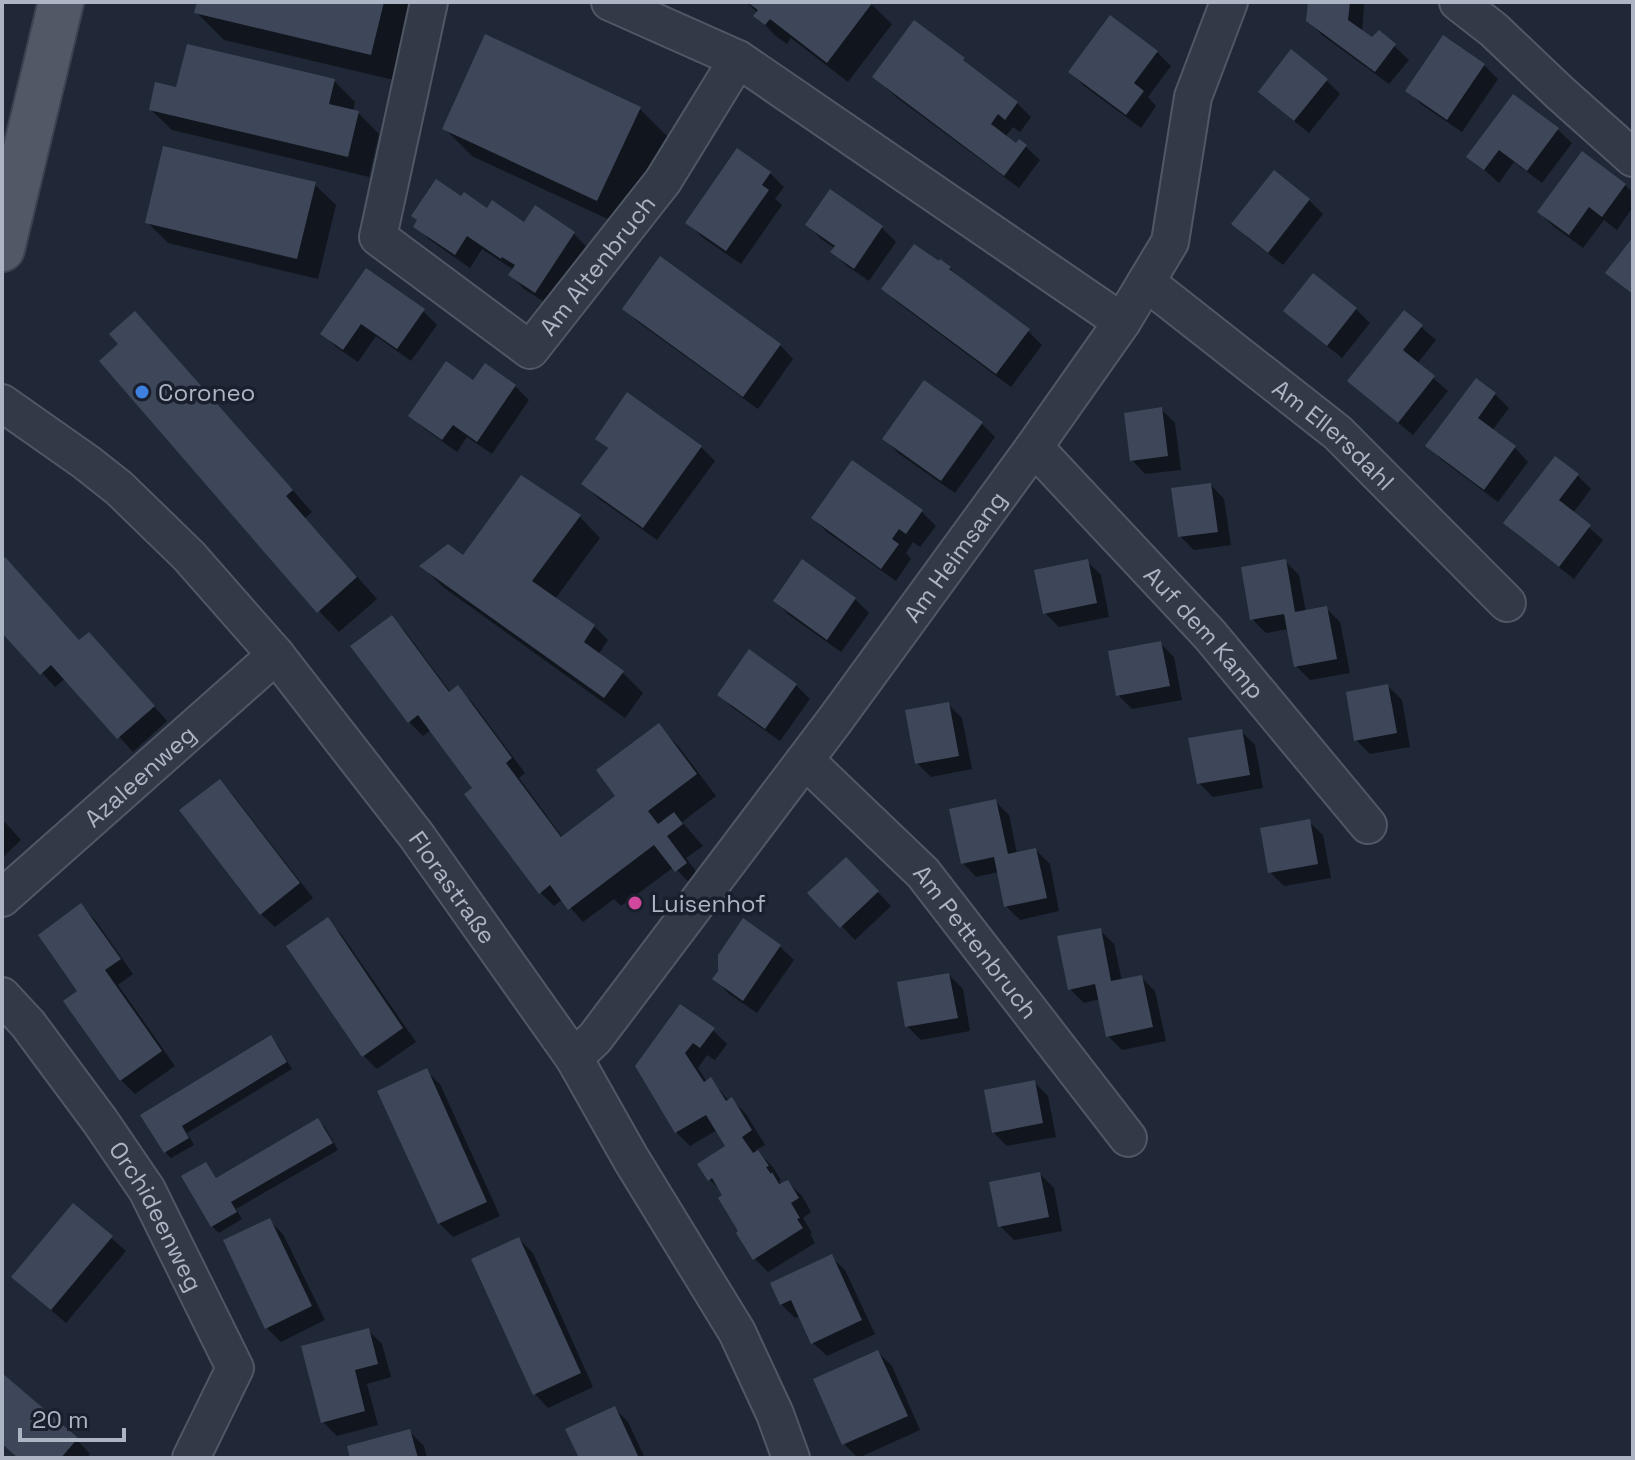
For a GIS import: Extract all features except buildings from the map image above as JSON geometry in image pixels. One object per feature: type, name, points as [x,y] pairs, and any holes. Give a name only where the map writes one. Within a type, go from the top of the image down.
[{"type":"main road","points":[[2,249],[61,2]]},
{"type":"street","name":"Am Altenbruch","points":[[429,2],[378,237],[530,350],[663,181],[738,59]]},
{"type":"street","points":[[610,2],[738,59],[1122,322]]},
{"type":"street","name":"Am Heimsang","points":[[574,1058],[595,1038],[805,760],[1122,322],[1170,242],[1193,97],[1229,2]]},
{"type":"street","points":[[1458,2],[1494,30],[1633,158]]},
{"type":"street","name":"Am Ellersdahl","points":[[1146,282],[1338,433],[1507,603]]},
{"type":"street","name":"Florastraße","points":[[2,403],[119,488],[189,556],[276,655],[416,835],[574,1058],[631,1159],[737,1332],[775,1414],[791,1458]]},
{"type":"street","name":"Auf dem Kamp","points":[[1034,447],[1210,635],[1368,825]]},
{"type":"street","name":"Azaleenweg","points":[[2,898],[276,655]]},
{"type":"street","name":"Am Pettenbruch","points":[[805,760],[923,873],[1128,1138]]},
{"type":"street","name":"Orchideenweg","points":[[2,996],[28,1024],[147,1190],[235,1368],[191,1458]]},
{"type":"place","name":"Coroneo","points":[[142,392]]},
{"type":"place","name":"Luisenhof","points":[[635,903]]}]
